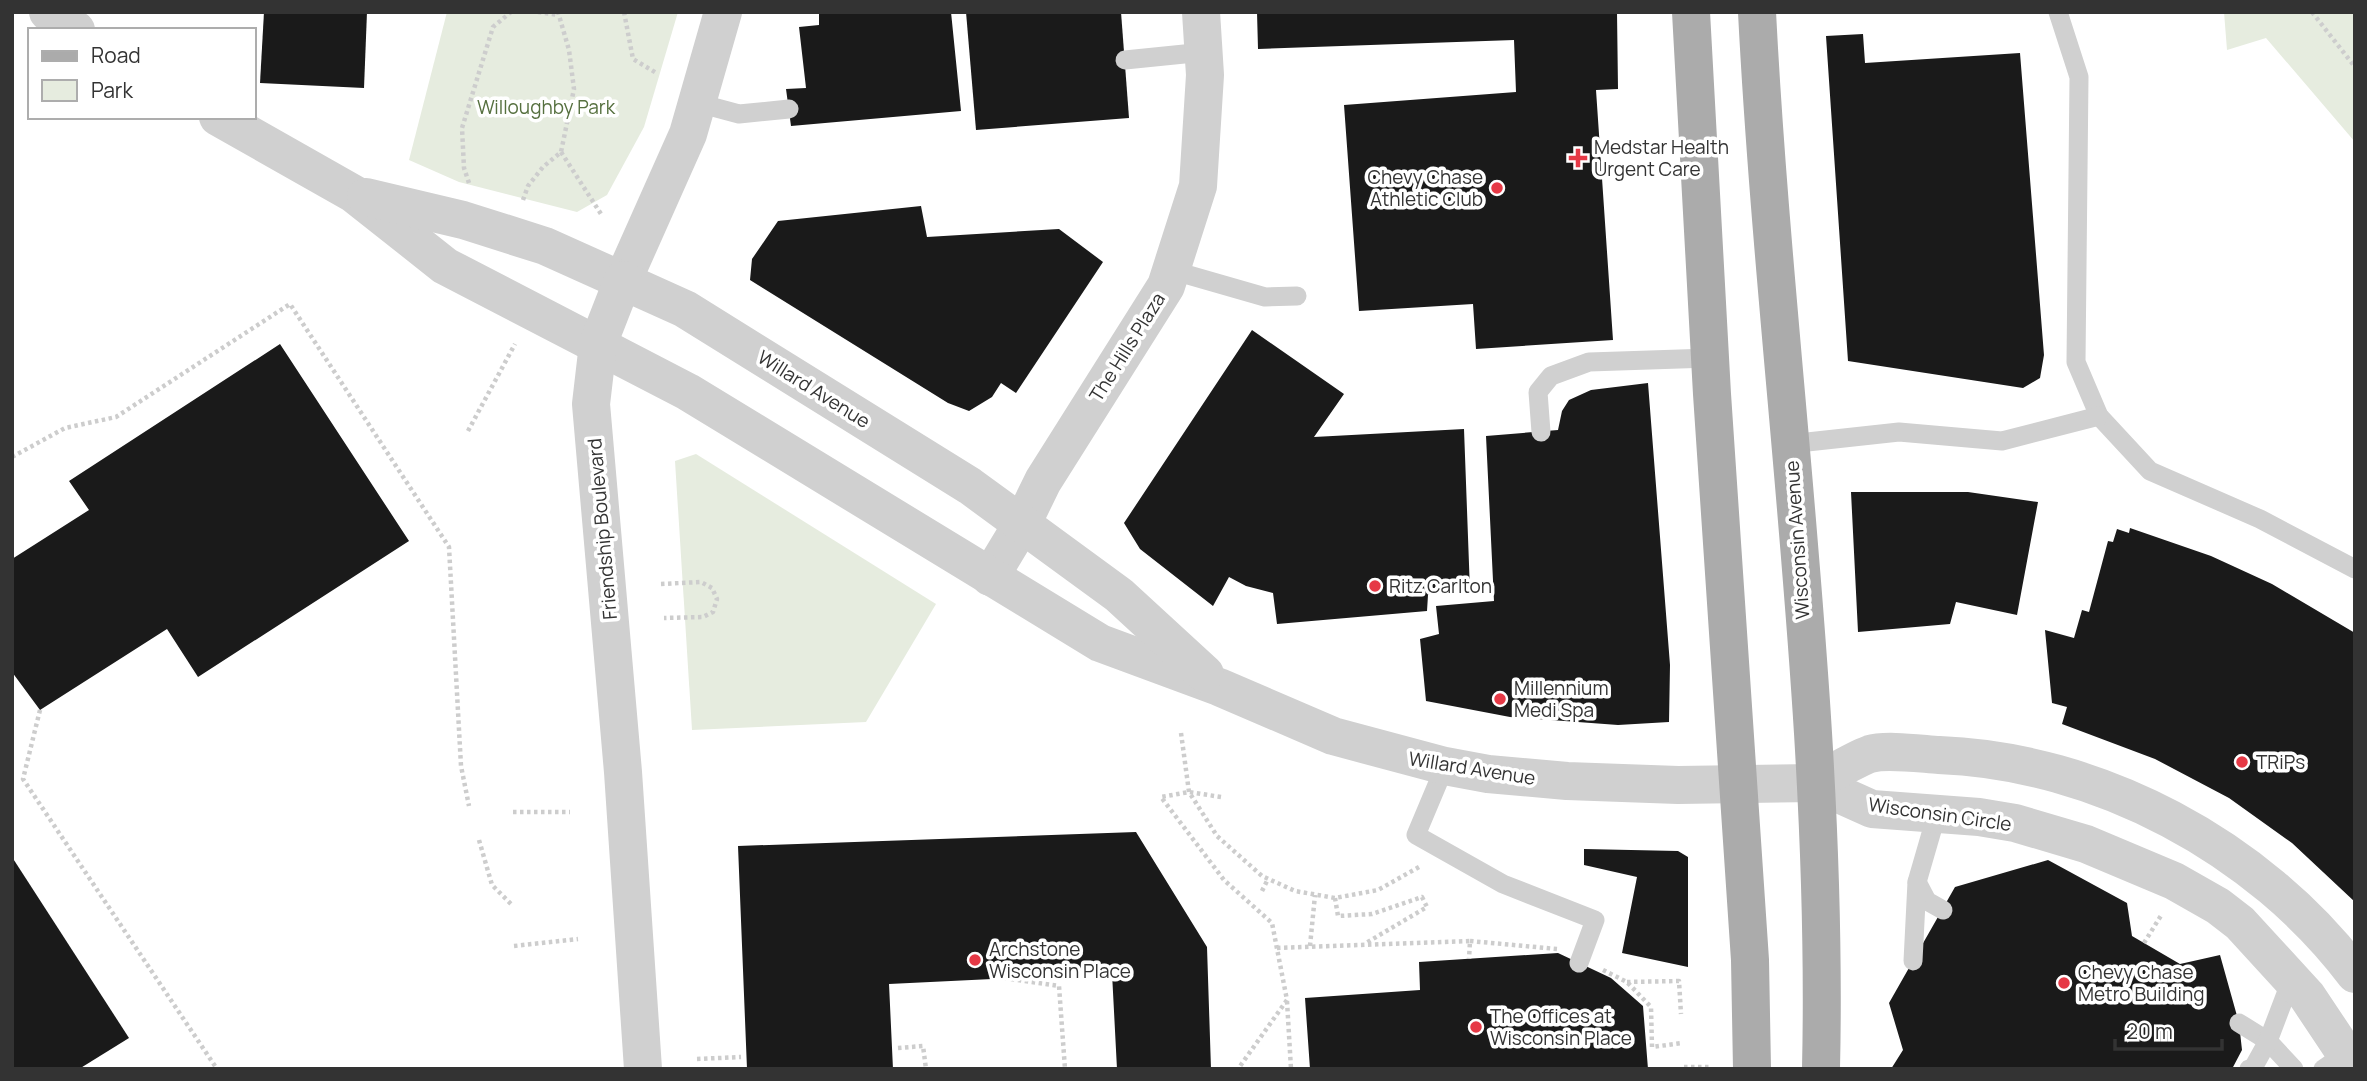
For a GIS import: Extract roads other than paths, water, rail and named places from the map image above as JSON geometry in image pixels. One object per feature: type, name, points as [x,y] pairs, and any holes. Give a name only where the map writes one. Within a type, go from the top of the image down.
[{"type":"main road","points":[[1691,12],[1710,358],[1753,1028],[1752,1069]]},
{"type":"main road","name":"Wisconsin Avenue","points":[[1757,12],[1814,783],[1821,954],[1821,1069]]},
{"type":"street","points":[[48,12],[73,28]]},
{"type":"street","name":"Friendship Boulevard","points":[[643,1069],[623,772],[591,404],[598,344],[623,280],[676,163],[698,103],[723,12]]},
{"type":"street","name":"The Hills Plaza","points":[[990,577],[1023,524],[1042,481],[1166,286],[1198,186],[1204,52],[1201,12]]},
{"type":"street","name":"Willard Avenue","points":[[222,119],[354,194],[445,266],[688,391],[1100,643],[1219,687],[1333,736],[1445,766],[1488,774],[1567,781],[1738,784]]},
{"type":"street","name":"Willard Avenue","points":[[354,194],[463,220],[545,246],[685,309],[954,475],[1119,595],[1219,687]]},
{"type":"street","name":"Wisconsin Circle","points":[[1814,783],[1872,753],[1950,755],[2008,762],[2081,781],[2118,795],[2188,829],[2231,857],[2291,905],[2355,974]]},
{"type":"street","points":[[1937,813],[2008,762]]},
{"type":"street","name":"Wisconsin Circle","points":[[1738,784],[1814,783],[1872,808],[1991,819],[2054,834],[2152,870],[2218,906],[2260,942],[2292,978],[2345,1059]]},
{"type":"lane","points":[[2058,12],[2079,77],[2076,362],[2099,416],[2150,471],[2260,519],[2355,569]]},
{"type":"lane","points":[[1125,60],[1204,52]]},
{"type":"lane","points":[[698,103],[739,114],[789,109]]},
{"type":"lane","points":[[1171,270],[1265,297],[1297,296]]},
{"type":"lane","points":[[1541,432],[1538,392],[1551,376],[1589,362],[1710,358]]},
{"type":"lane","points":[[1789,444],[1899,432],[2002,441],[2099,416]]},
{"type":"lane","points":[[1445,766],[1416,835],[1503,884],[1595,920],[1579,963]]},
{"type":"lane","points":[[1913,961],[1917,882],[1937,813]]},
{"type":"lane","points":[[1917,882],[1927,901],[1943,910]]},
{"type":"lane","points":[[2249,1069],[2253,1068],[2267,1041],[2292,978]]},
{"type":"lane","points":[[2239,1023],[2267,1041],[2294,1069]]},
{"type":"place","name":"Medstar Health Urgent Care","points":[[1578,158]]},
{"type":"place","name":"Chevy Chase Athletic Club","points":[[1497,188]]},
{"type":"place","name":"Ritz Carlton","points":[[1375,586]]},
{"type":"place","name":"Millennium Medi Spa","points":[[1500,699]]},
{"type":"place","name":"TRiPs","points":[[2242,762]]},
{"type":"place","name":"Archstone Wisconsin Place","points":[[975,960]]},
{"type":"place","name":"Chevy Chase Metro Building","points":[[2064,983]]},
{"type":"place","name":"The Offices at Wisconsin Place","points":[[1476,1027]]},
{"type":"park label","name":"Willoughby Park","points":[[546,107]]}]
